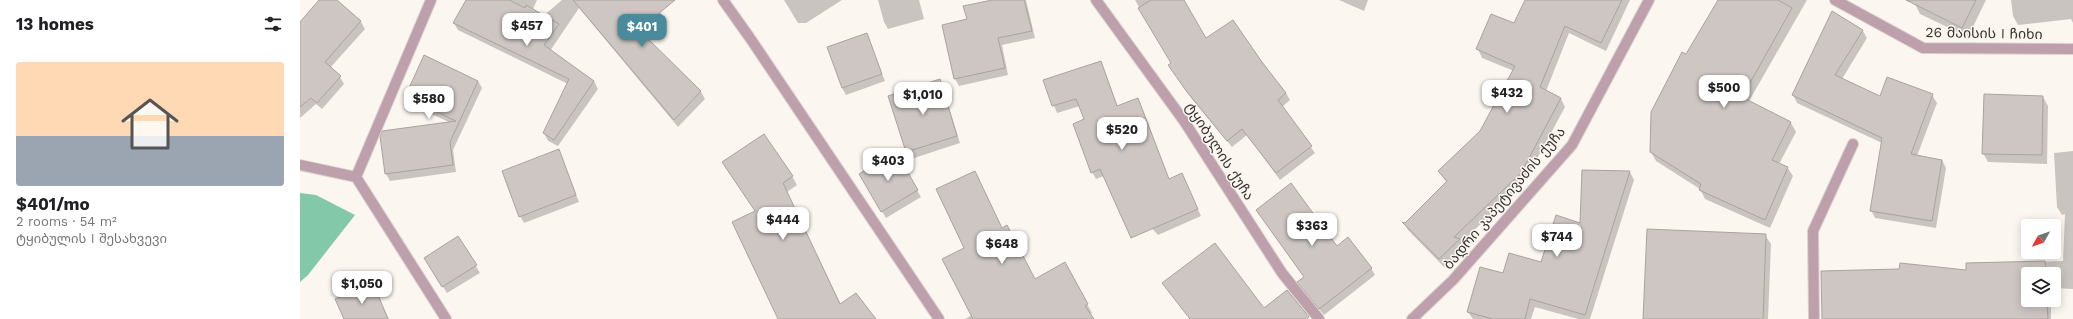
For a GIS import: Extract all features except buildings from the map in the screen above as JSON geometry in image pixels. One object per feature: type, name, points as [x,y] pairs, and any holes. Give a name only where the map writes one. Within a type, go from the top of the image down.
[{"type":"street","points":[[356,177],[431,0]]},
{"type":"street","points":[[722,0],[750,38],[940,319]]},
{"type":"street","name":"ტყიბულის ქუჩა","points":[[1096,0],[1184,121],[1282,273],[1319,319]]},
{"type":"street","name":"ბადრი კაპეტივაძის ქუჩა","points":[[1412,319],[1453,280],[1572,145],[1649,0]]},
{"type":"street","name":"26 მაისის I ჩიხი","points":[[1835,0],[1923,48],[2073,49]]},
{"type":"street","points":[[1814,319],[1813,231],[1853,144]]},
{"type":"street","points":[[300,166],[356,177],[446,319]]},
{"type":"green space","points":[[300,193],[316,195],[355,215],[308,275],[300,282]]}]
